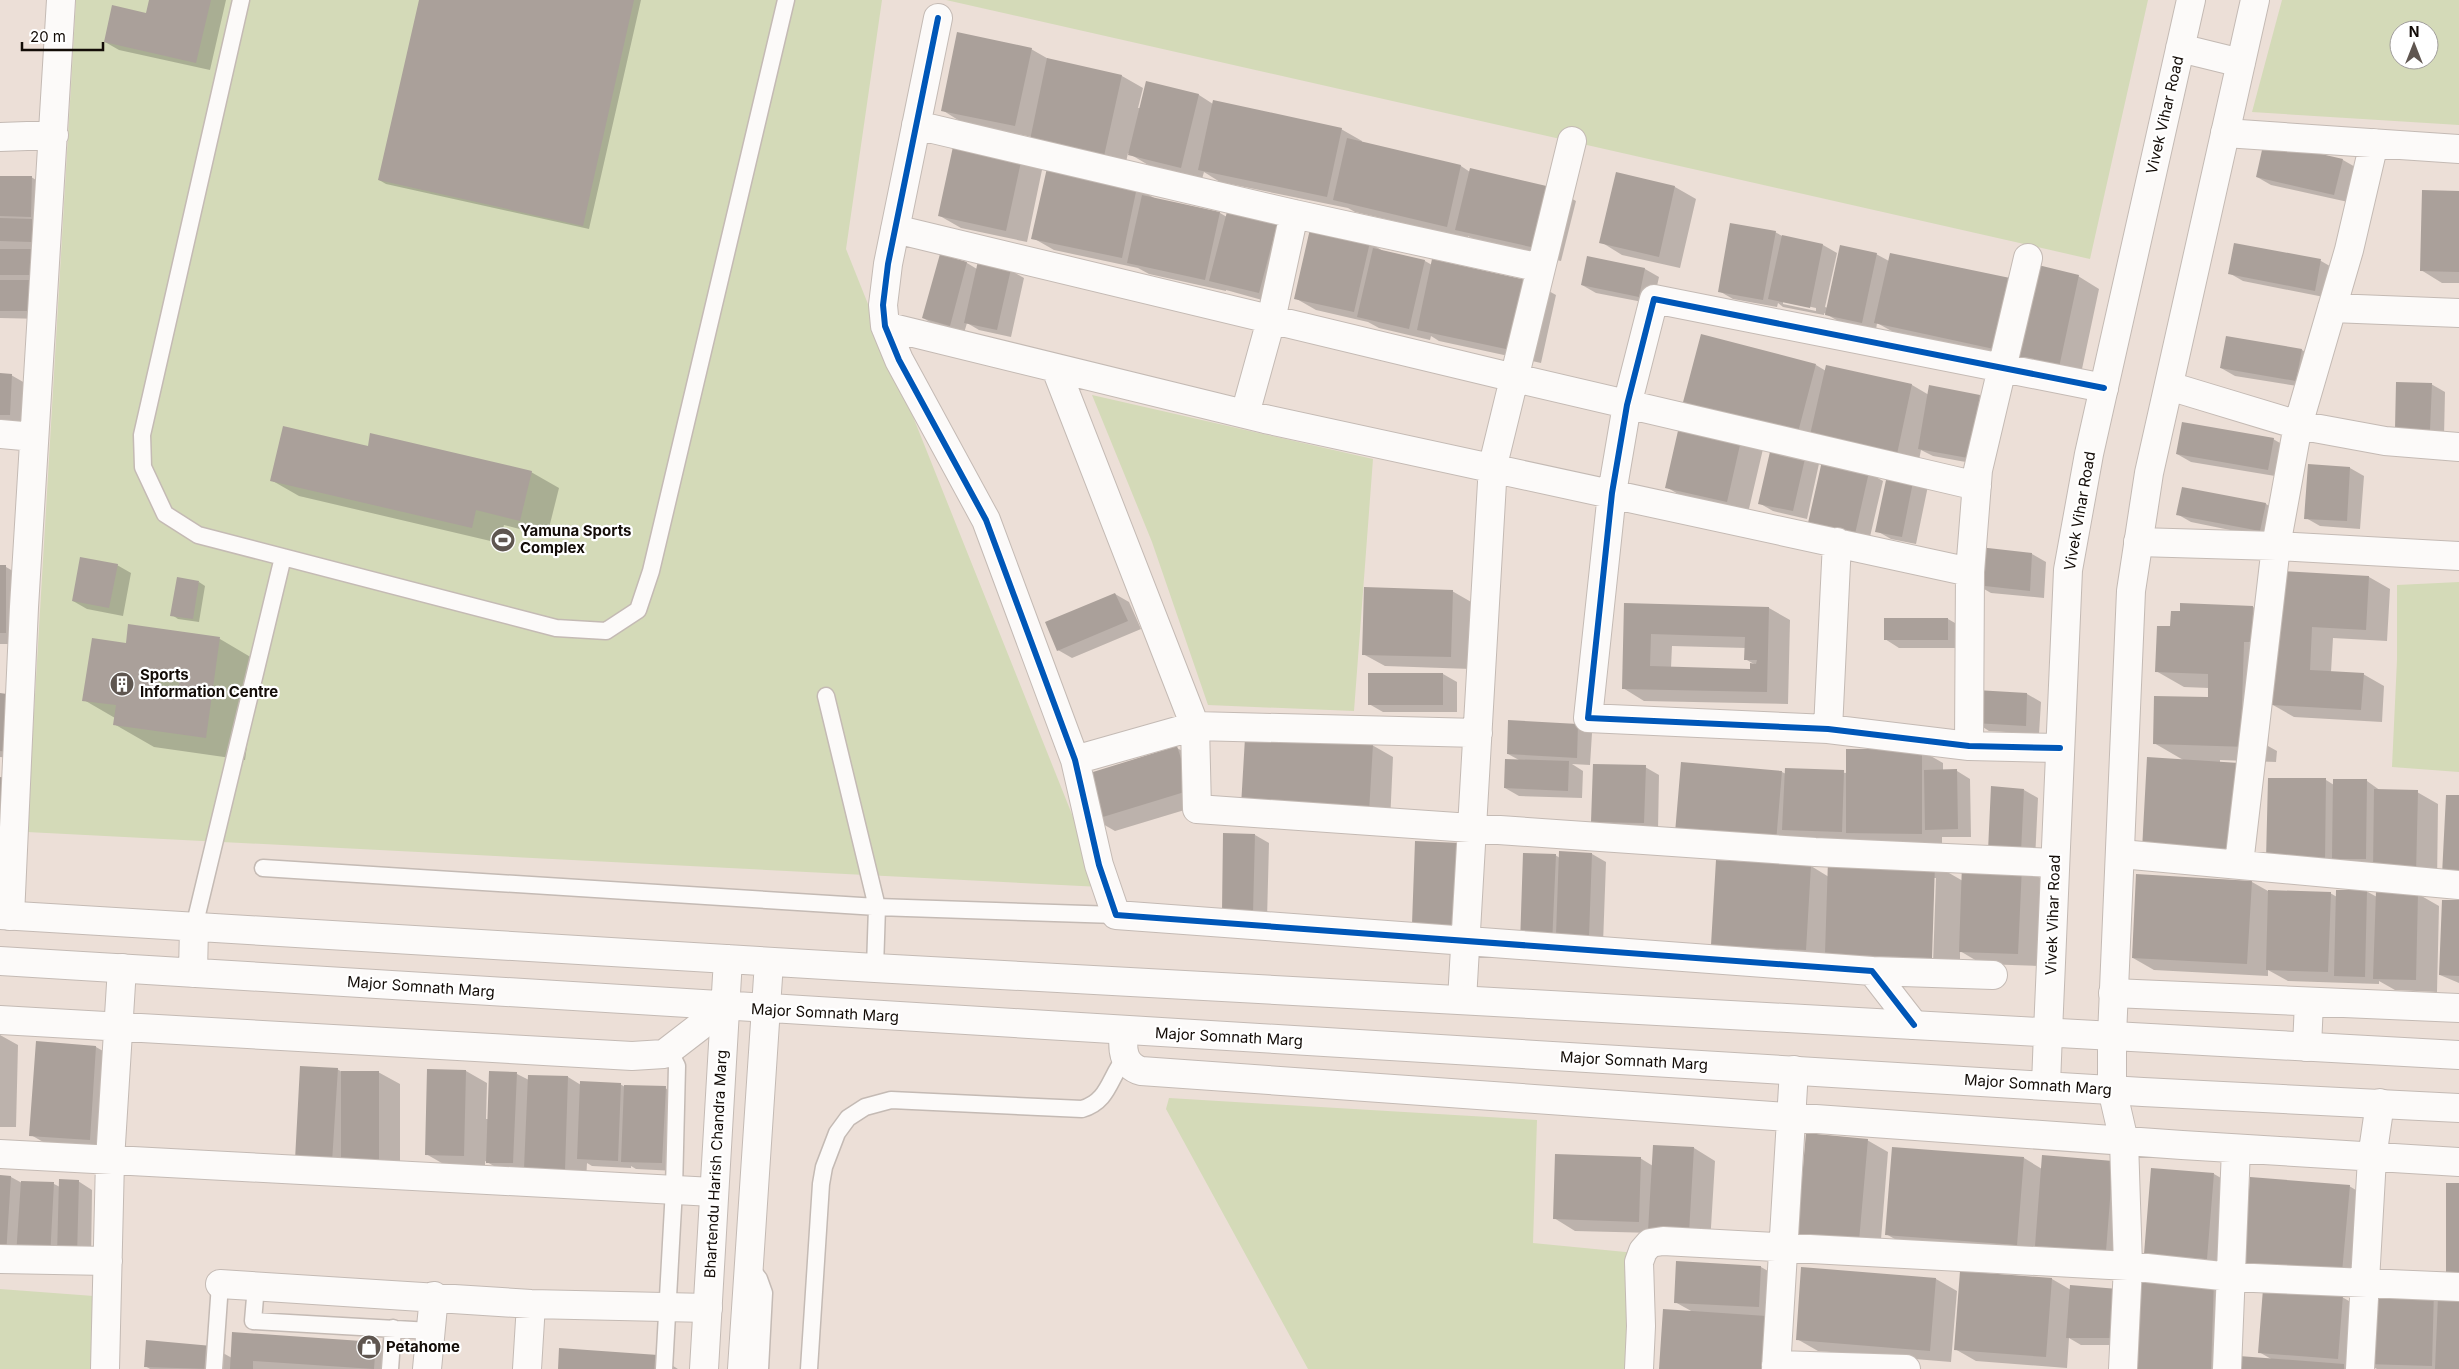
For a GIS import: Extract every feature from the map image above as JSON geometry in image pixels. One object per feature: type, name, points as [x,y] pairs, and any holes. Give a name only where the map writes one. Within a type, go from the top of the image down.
[{"type":"street","points":[[61,0],[34,437],[11,653],[5,916],[769,962],[2459,1056]]},
{"type":"street","name":"Vivek Vihar Road","points":[[2046,1085],[2068,570],[2089,454],[2191,0]]},
{"type":"street","points":[[2123,1369],[2128,1266],[2124,1141],[2112,1089],[2112,1036],[2131,591],[2149,473],[2255,0]]},
{"type":"street","points":[[938,18],[884,297],[885,326],[900,360],[986,520],[1075,760],[1099,865],[1116,915],[1872,971],[1993,975]]},
{"type":"street","points":[[2180,48],[2241,63]]},
{"type":"street","points":[[916,125],[1294,214],[1541,268]]},
{"type":"street","points":[[2225,133],[2459,149]]},
{"type":"street","points":[[0,137],[54,135]]},
{"type":"street","points":[[1462,1000],[1493,468],[1572,140]]},
{"type":"street","points":[[2239,864],[2276,546],[2298,425],[2349,250],[2374,143]]},
{"type":"street","points":[[1245,414],[1271,320],[1294,214]]},
{"type":"street","points":[[896,228],[1627,405],[1977,486]]},
{"type":"street","points":[[1969,746],[1970,572],[1978,470],[2028,258]]},
{"type":"street","points":[[2060,748],[1969,746],[1828,729],[1588,718],[1612,493],[1627,405],[1654,299],[2104,388]]},
{"type":"street","points":[[2332,308],[2459,312]]},
{"type":"street","points":[[885,326],[1245,414],[1970,572]]},
{"type":"street","points":[[1056,369],[1195,726],[1197,809],[1815,852],[2055,863]]},
{"type":"street","points":[[2169,386],[2298,425],[2385,441],[2459,447]]},
{"type":"street","points":[[0,434],[34,437]]},
{"type":"street","points":[[1828,729],[1837,542]]},
{"type":"street","points":[[2138,542],[2276,546],[2459,556]]},
{"type":"street","points":[[1075,760],[1195,726],[1478,733]]},
{"type":"street","points":[[2121,854],[2459,885]]},
{"type":"street","points":[[193,972],[194,927]]},
{"type":"street","name":"Bhartendu Harish Chandra Marg","points":[[704,1369],[728,959]]},
{"type":"street","name":"Major Somnath Marg","points":[[0,961],[1124,1031],[2459,1108]]},
{"type":"street","points":[[742,1369],[769,962]]},
{"type":"street","points":[[105,1369],[110,1160],[122,968]]},
{"type":"street","points":[[1872,971],[1914,1025]]},
{"type":"street","points":[[2113,993],[2459,1008]]},
{"type":"street","points":[[2307,1047],[2309,1002]]},
{"type":"street","points":[[0,1020],[632,1056],[664,1054],[725,1006]]},
{"type":"street","points":[[1124,1031],[1122,1050],[1125,1058],[1133,1068],[1141,1071],[2236,1149],[2459,1162]]},
{"type":"street","points":[[1794,1070],[1789,1118],[1776,1367],[1906,1369]]},
{"type":"street","points":[[2360,1369],[2372,1158],[2380,1103]]},
{"type":"street","points":[[2227,1369],[2236,1149]]},
{"type":"street","points":[[0,1154],[713,1192]]},
{"type":"street","points":[[1639,1369],[1641,1326],[1639,1262],[1643,1251],[1650,1243],[1662,1241],[2128,1266],[2231,1277],[2459,1287]]},
{"type":"street","points":[[0,1258],[108,1261]]},
{"type":"street","points":[[220,1284],[434,1296],[531,1304],[708,1308]]},
{"type":"street","points":[[427,1369],[434,1296]]},
{"type":"street","points":[[527,1369],[531,1304]]},
{"type":"lane","points":[[242,0],[142,435],[143,467],[165,514],[198,535],[556,628],[606,631],[638,610],[651,571],[786,0]]},
{"type":"lane","points":[[194,927],[283,557]]},
{"type":"lane","points":[[826,696],[877,907],[875,968]]},
{"type":"lane","points":[[263,868],[877,907],[1116,915]]},
{"type":"lane","points":[[664,1369],[674,1189],[677,1066],[669,1050]]},
{"type":"lane","points":[[809,1369],[821,1184],[832,1145],[848,1118],[865,1107],[891,1100],[1082,1109],[1092,1106],[1105,1096],[1115,1070],[1125,1058]]},
{"type":"lane","points":[[749,1266],[760,1279],[764,1293],[760,1369]]},
{"type":"lane","points":[[214,1369],[220,1284]]},
{"type":"lane","points":[[256,1286],[253,1321],[431,1331]]},
{"type":"lane","points":[[390,1369],[393,1328]]},
{"type":"green space","name":"Yamuna Sports Complex","points":[[76,0],[882,0],[846,249],[1101,887],[27,832]]},
{"type":"green space","points":[[946,0],[2148,0],[2090,259]]},
{"type":"green space","points":[[2282,0],[2459,0],[2459,125],[2252,112]]},
{"type":"green space","points":[[1092,395],[1373,459],[1354,711],[1208,705],[1152,542]]},
{"type":"green space","points":[[2459,582],[2459,772],[2392,767],[2397,660],[2397,585]]},
{"type":"green space","points":[[1169,1098],[1537,1120],[1533,1243],[1646,1254],[1634,1369],[1308,1369],[1166,1109]]},
{"type":"green space","points":[[0,1289],[107,1297],[100,1369],[0,1369]]},
{"type":"building","points":[[149,0],[211,0],[196,63],[104,42],[112,5],[146,13]]},
{"type":"building","points":[[419,0],[634,0],[583,226],[378,180]]},
{"type":"building","points":[[957,32],[1032,48],[1015,126],[941,111]]},
{"type":"building","points":[[1047,58],[1122,75],[1104,156],[1030,140]]},
{"type":"building","points":[[1146,81],[1199,94],[1181,168],[1128,155]]},
{"type":"building","points":[[1213,100],[1342,128],[1327,197],[1198,170]]},
{"type":"building","points":[[1347,138],[1461,165],[1447,227],[1333,200]]},
{"type":"building","points":[[2264,141],[2343,159],[2334,195],[2256,177]]},
{"type":"building","points":[[954,142],[1022,157],[1006,231],[938,216]]},
{"type":"building","points":[[1047,168],[1137,187],[1122,258],[1031,239]]},
{"type":"building","points":[[1470,168],[1555,188],[1540,249],[1455,230]]},
{"type":"building","points":[[1616,172],[1675,186],[1659,257],[1599,243]]},
{"type":"building","points":[[0,176],[32,176],[31,217],[0,216]]},
{"type":"building","points":[[2422,190],[2459,191],[2459,272],[2420,271]]},
{"type":"building","points":[[1142,195],[1220,212],[1205,280],[1127,263]]},
{"type":"building","points":[[1229,204],[1279,217],[1259,293],[1209,281]]},
{"type":"building","points":[[0,218],[32,219],[32,242],[0,241]]},
{"type":"building","points":[[1730,223],[1776,231],[1763,300],[1718,292]]},
{"type":"building","points":[[1310,229],[1370,242],[1354,312],[1294,299]]},
{"type":"building","points":[[1782,235],[1823,244],[1810,308],[1768,299]]},
{"type":"building","points":[[2234,243],[2321,259],[2315,291],[2228,274]]},
{"type":"building","points":[[1840,245],[1877,253],[1862,323],[1825,315]]},
{"type":"building","points":[[1373,248],[1425,260],[1409,329],[1357,317]]},
{"type":"building","points":[[0,249],[32,249],[31,275],[0,275]]},
{"type":"building","points":[[1890,253],[2010,278],[1994,349],[1874,323]]},
{"type":"building","points":[[940,254],[967,262],[950,326],[922,318]]},
{"type":"building","points":[[1587,256],[1645,268],[1639,297],[1581,285]]},
{"type":"building","points":[[1432,259],[1535,282],[1520,352],[1417,330]]},
{"type":"building","points":[[978,261],[1011,269],[997,330],[964,323]]},
{"type":"building","points":[[2034,264],[2079,275],[2058,372],[2013,363]]},
{"type":"building","points":[[0,280],[31,280],[31,311],[0,311]]},
{"type":"building","points":[[1701,334],[1816,364],[1797,436],[1682,406]]},
{"type":"building","points":[[2226,336],[2302,349],[2296,381],[2220,368]]},
{"type":"building","points":[[1826,365],[1912,384],[1897,454],[1810,435]]},
{"type":"building","points":[[0,373],[12,374],[10,415],[0,415]]},
{"type":"building","points":[[2396,382],[2432,383],[2430,430],[2395,429]]},
{"type":"building","points":[[1929,385],[1980,395],[1968,458],[1918,449]]},
{"type":"building","points":[[1680,422],[1742,436],[1727,502],[1665,488]]},
{"type":"building","points":[[2182,422],[2274,438],[2268,470],[2176,454]]},
{"type":"building","points":[[283,426],[368,446],[370,433],[532,471],[520,521],[476,510],[472,528],[270,481]]},
{"type":"building","points":[[1772,443],[1807,450],[1793,511],[1758,504]]},
{"type":"building","points":[[1822,461],[1869,472],[1855,534],[1808,523]]},
{"type":"building","points":[[2308,464],[2350,467],[2347,521],[2304,519]]},
{"type":"building","points":[[1889,466],[1915,472],[1902,537],[1875,532]]},
{"type":"building","points":[[2182,487],[2266,503],[2260,531],[2176,515]]},
{"type":"building","points":[[1979,547],[2032,553],[2030,591],[1976,585]]},
{"type":"building","points":[[80,557],[118,564],[109,608],[72,601]]},
{"type":"building","points":[[0,565],[6,565],[6,633],[0,633]]},
{"type":"building","points":[[2280,571],[2369,576],[2366,630],[2312,627],[2310,670],[2364,673],[2361,710],[2272,705]]},
{"type":"building","points":[[177,577],[199,581],[193,619],[170,616]]},
{"type":"building","points":[[1364,587],[1453,590],[1451,657],[1362,655]]},
{"type":"building","points":[[1115,593],[1128,621],[1057,651],[1045,622]]},
{"type":"building","points":[[1624,603],[1769,607],[1767,692],[1622,689]],"holes":[[[1651,634],[1745,637],[1744,660],[1757,660],[1756,664],[1750,663],[1750,669],[1650,666]]]},
{"type":"building","points":[[2180,603],[2253,606],[2252,642],[2244,642],[2241,734],[2249,747],[2153,744],[2154,696],[2208,697],[2208,674],[2155,672],[2157,626],[2170,626],[2171,611],[2180,611]]},
{"type":"building","points":[[1884,618],[1948,618],[1948,640],[1884,640]]},
{"type":"building","name":"Sports Information Centre","points":[[128,624],[220,637],[206,738],[113,725],[116,705],[82,701],[92,638],[126,643]],"holes":[[[160,673],[180,676],[178,695],[157,691]]]},
{"type":"building","points":[[1368,673],[1443,673],[1443,705],[1368,705]]},
{"type":"building","points":[[1976,690],[2027,693],[2026,726],[1974,723]]},
{"type":"building","points":[[0,693],[14,695],[8,752],[0,751]]},
{"type":"building","points":[[1508,720],[1578,724],[1577,758],[1507,754]]},
{"type":"building","points":[[1245,738],[1373,744],[1369,812],[1241,806]]},
{"type":"building","points":[[1177,746],[1191,790],[1093,820],[1080,776]]},
{"type":"building","points":[[1846,749],[1922,749],[1922,834],[1846,833]]},
{"type":"building","points":[[2147,757],[2239,763],[2234,856],[2142,850]]},
{"type":"building","points":[[1505,759],[1569,761],[1568,791],[1504,788]]},
{"type":"building","points":[[1681,762],[1782,771],[1776,842],[1675,833]]},
{"type":"building","points":[[1593,764],[1646,765],[1644,823],[1591,822]]},
{"type":"building","points":[[1785,768],[1844,770],[1842,832],[1782,830]]},
{"type":"building","points":[[1957,769],[1958,829],[1925,830],[1924,770]]},
{"type":"building","points":[[0,777],[6,778],[0,834]]},
{"type":"building","points":[[2268,778],[2326,778],[2325,861],[2266,860]]},
{"type":"building","points":[[2333,779],[2367,779],[2366,859],[2332,859]]},
{"type":"building","points":[[1991,786],[2024,789],[2021,852],[1988,851]]},
{"type":"building","points":[[2374,789],[2418,790],[2416,874],[2373,873]]},
{"type":"building","points":[[2446,795],[2459,795],[2459,876],[2442,875]]},
{"type":"building","points":[[1223,833],[1255,834],[1253,913],[1222,912]]},
{"type":"building","points":[[1415,841],[1461,843],[1457,926],[1412,924]]},
{"type":"building","points":[[1559,851],[1592,853],[1589,936],[1556,935]]},
{"type":"building","points":[[1523,853],[1556,854],[1552,944],[1520,944]]},
{"type":"building","points":[[1716,860],[1811,865],[1806,950],[1711,945]]},
{"type":"building","points":[[1828,860],[1935,863],[1932,958],[1825,954]]},
{"type":"building","points":[[1962,864],[2022,866],[2018,954],[1959,952]]},
{"type":"building","points":[[2136,874],[2252,881],[2247,964],[2132,958]]},
{"type":"building","points":[[2268,890],[2331,892],[2328,972],[2266,970]]},
{"type":"building","points":[[2336,890],[2367,890],[2365,977],[2334,976]]},
{"type":"building","points":[[2376,891],[2418,892],[2416,980],[2373,979]]},
{"type":"building","points":[[2442,900],[2459,900],[2459,976],[2439,975]]},
{"type":"building","points":[[36,1041],[96,1046],[90,1140],[29,1136]]},
{"type":"building","points":[[300,1066],[338,1068],[332,1162],[295,1160]]},
{"type":"building","points":[[427,1069],[466,1070],[464,1156],[425,1155]]},
{"type":"building","points":[[341,1071],[379,1071],[379,1164],[341,1164]]},
{"type":"building","points":[[489,1071],[517,1072],[513,1163],[486,1163]]},
{"type":"building","points":[[528,1075],[568,1076],[565,1170],[524,1169]]},
{"type":"building","points":[[580,1081],[621,1083],[618,1161],[577,1159]]},
{"type":"building","points":[[624,1085],[666,1086],[662,1163],[621,1162]]},
{"type":"building","points":[[1806,1133],[1868,1139],[1859,1241],[1797,1235]]},
{"type":"building","points":[[1653,1145],[1694,1147],[1689,1233],[1648,1231]]},
{"type":"building","points":[[1892,1147],[2024,1157],[2017,1245],[1885,1235]]},
{"type":"building","points":[[1555,1154],[1641,1157],[1639,1222],[1553,1219]]},
{"type":"building","points":[[2042,1155],[2113,1161],[2106,1251],[2035,1246]]},
{"type":"building","points":[[2151,1168],[2214,1173],[2207,1259],[2144,1254]]},
{"type":"building","points":[[0,1175],[11,1176],[6,1255],[0,1255]]},
{"type":"building","points":[[2250,1177],[2350,1185],[2342,1272],[2243,1265]]},
{"type":"building","points":[[59,1179],[79,1180],[77,1256],[57,1256]]},
{"type":"building","points":[[21,1181],[54,1182],[50,1258],[16,1256]]},
{"type":"building","points":[[2446,1183],[2459,1183],[2459,1281],[2446,1281]]},
{"type":"building","points":[[1676,1261],[1761,1266],[1759,1307],[1674,1303]]},
{"type":"building","points":[[1801,1267],[1936,1278],[1930,1351],[1796,1340]]},
{"type":"building","points":[[1960,1271],[2052,1278],[2046,1357],[1954,1350]]},
{"type":"building","points":[[2140,1275],[2214,1279],[2211,1369],[2136,1369]]},
{"type":"building","points":[[2070,1285],[2118,1289],[2116,1338],[2066,1338]]},
{"type":"building","points":[[2368,1287],[2434,1289],[2432,1366],[2366,1364]]},
{"type":"building","points":[[2263,1289],[2343,1295],[2338,1359],[2258,1353]]},
{"type":"building","points":[[2438,1297],[2459,1298],[2459,1369],[2435,1369]]},
{"type":"building","points":[[1663,1309],[1766,1316],[1763,1369],[1659,1369]]},
{"type":"building","points":[[232,1332],[376,1342],[374,1369],[253,1361],[253,1369],[230,1369]]},
{"type":"building","points":[[146,1340],[212,1346],[211,1369],[144,1367]]},
{"type":"building","points":[[559,1348],[658,1355],[656,1369],[558,1369]]},
{"type":"building","points":[[2239,1356],[2344,1364],[2344,1369],[2238,1369]]},
{"type":"cycle path","points":[[938,18],[888,264],[883,305],[885,326],[899,360],[986,520],[1075,760],[1099,865],[1116,915],[1872,971],[1914,1025]]},
{"type":"cycle path","points":[[2060,748],[1969,746],[1828,729],[1588,718],[1612,493],[1627,405],[1654,299],[2104,388]]},
{"type":"place","name":"Yamuna Sports Complex","points":[[503,540]]},
{"type":"place","name":"Sports Information Centre","points":[[122,684]]},
{"type":"place","name":"Petahome","points":[[369,1347]]}]
